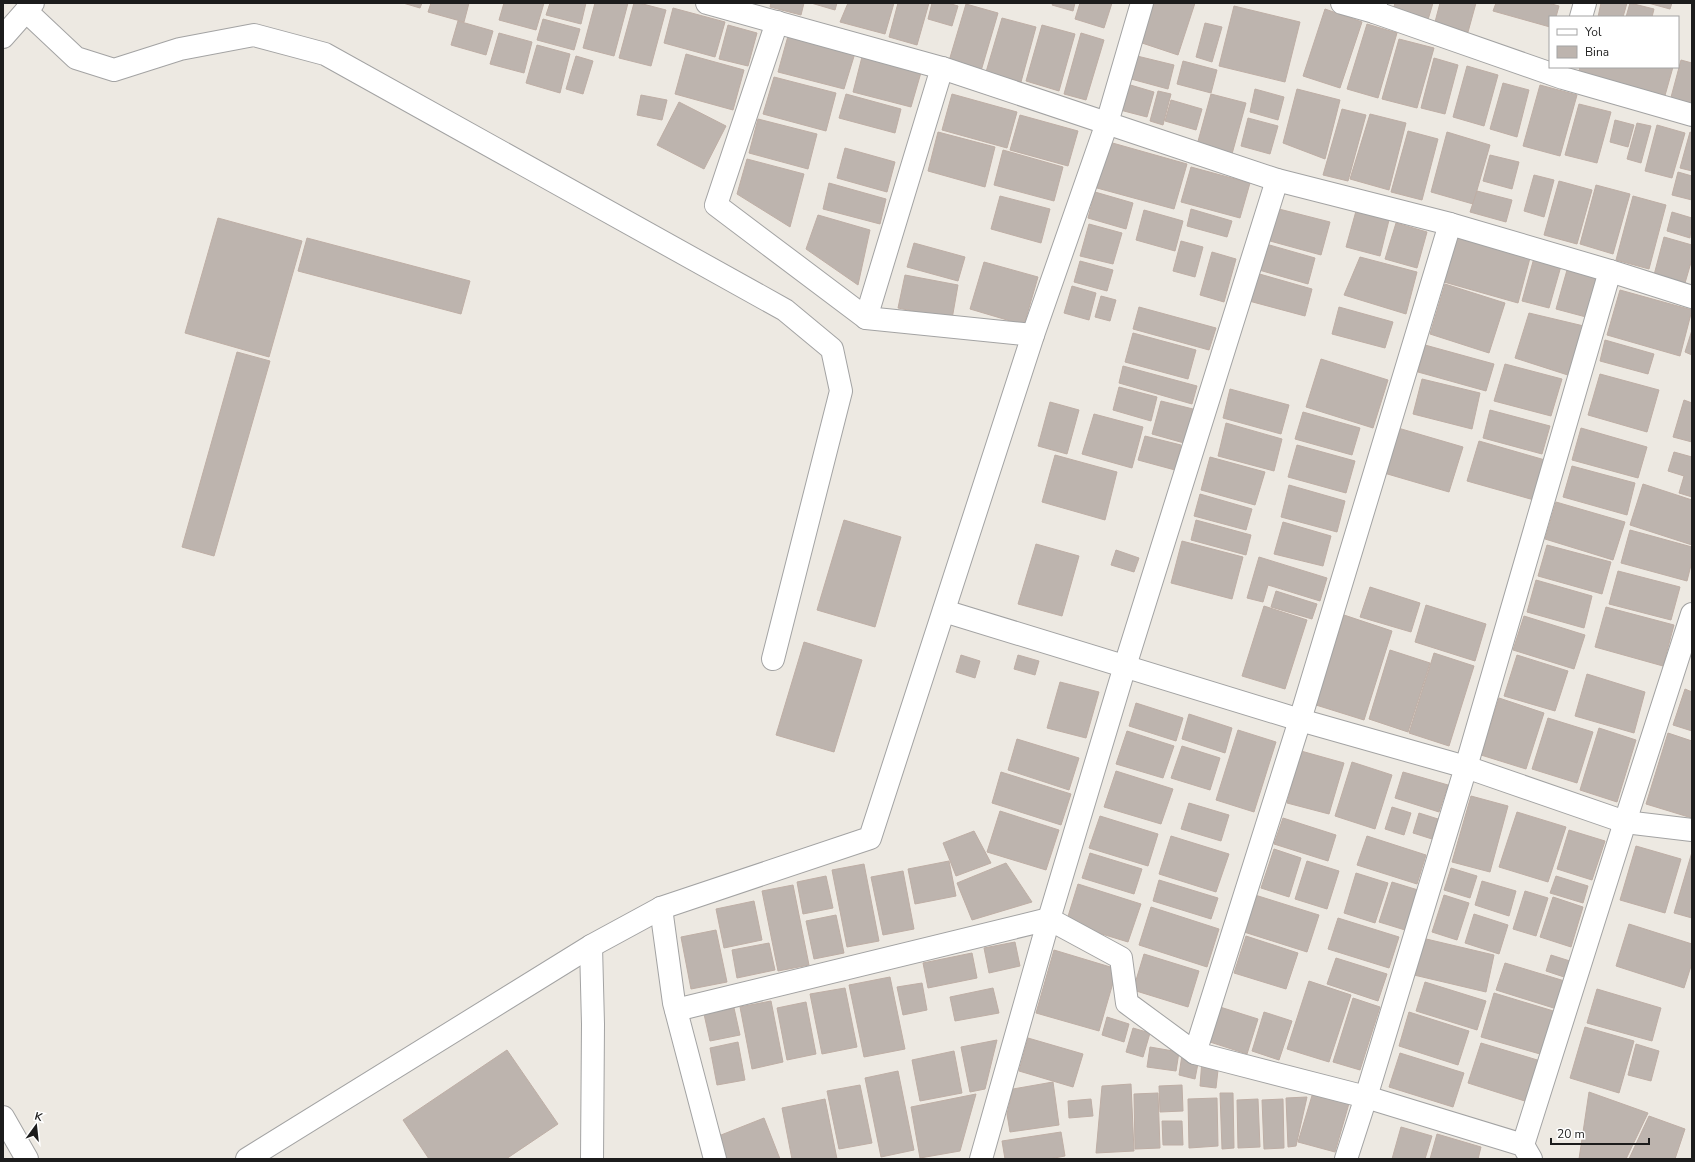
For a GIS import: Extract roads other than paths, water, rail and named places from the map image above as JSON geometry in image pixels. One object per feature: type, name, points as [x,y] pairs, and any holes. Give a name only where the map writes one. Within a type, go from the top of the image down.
[{"type":"street","points":[[707,3],[942,68],[1277,180],[1450,224],[1610,270],[1692,297]]},
{"type":"street","points":[[247,1159],[591,946],[660,908],[870,838],[1033,335],[1108,123],[1142,3]]},
{"type":"street","points":[[1342,3],[1375,7],[1549,67]]},
{"type":"street","points":[[1581,16],[1585,3]]},
{"type":"street","points":[[3,37],[30,7],[76,58],[114,70],[180,49],[254,35],[325,54],[785,310],[832,348],[841,391],[773,658]]},
{"type":"street","points":[[777,22],[716,205],[866,318],[1033,335]]},
{"type":"street","points":[[866,318],[942,68]]},
{"type":"street","points":[[1551,68],[1692,115]]},
{"type":"street","points":[[981,1159],[1048,919],[1125,666],[1277,180]]},
{"type":"street","points":[[1195,1053],[1300,720],[1450,224]]},
{"type":"street","points":[[1346,1159],[1466,767],[1610,270]]},
{"type":"street","points":[[944,611],[1300,720],[1466,767],[1625,822],[1692,830]]},
{"type":"street","points":[[676,1010],[1048,919],[1121,958],[1127,1004],[1195,1053],[1366,1097],[1527,1152],[1625,822],[1692,614]]},
{"type":"street","points":[[660,908],[676,1010],[715,1159]]},
{"type":"street","points":[[591,946],[593,1024],[592,1159]]},
{"type":"street","points":[[3,1117],[27,1159]]}]
